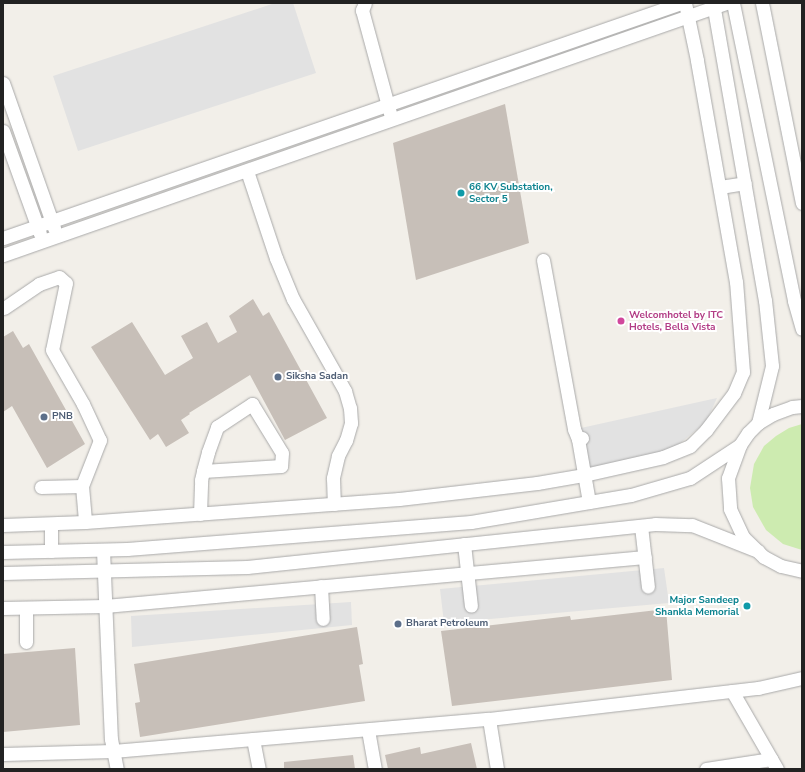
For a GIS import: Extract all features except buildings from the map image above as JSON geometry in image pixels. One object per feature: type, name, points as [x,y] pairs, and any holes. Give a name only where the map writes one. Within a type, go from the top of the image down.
[{"type":"street","points":[[365,3],[362,10],[392,120]]},
{"type":"street","points":[[3,238],[680,3]]},
{"type":"street","points":[[3,525],[85,522],[399,499],[529,484],[584,475],[663,457],[690,446],[706,430],[734,393],[743,372],[741,328],[736,282],[720,187],[685,3]]},
{"type":"street","points":[[733,3],[801,322]]},
{"type":"street","points":[[762,3],[802,203]]},
{"type":"street","points":[[3,255],[392,120],[688,16],[718,4],[745,183],[765,300],[772,366],[758,423]]},
{"type":"street","points":[[3,83],[58,236]]},
{"type":"street","points":[[3,131],[42,242]]},
{"type":"street","points":[[247,170],[263,222],[293,298],[345,391],[350,408],[351,423],[346,440],[338,456],[333,478],[334,504]]},
{"type":"street","points":[[720,187],[745,183]]},
{"type":"street","points":[[543,260],[574,429],[580,438],[589,502]]},
{"type":"street","points":[[4,308],[39,284],[59,277],[66,283],[52,350],[83,404],[100,440],[82,486],[85,522]]},
{"type":"street","points":[[200,514],[201,480],[217,427],[252,404],[282,453],[281,466],[204,471]]},
{"type":"street","points":[[3,552],[103,550],[471,522],[631,495],[690,478],[740,445],[758,423],[773,414],[792,407],[802,406]]},
{"type":"street","points":[[740,445],[728,478],[730,509],[743,537],[764,557],[781,566],[802,571]]},
{"type":"street","points":[[41,487],[82,486]]},
{"type":"street","points":[[51,524],[51,551]]},
{"type":"street","points":[[3,573],[247,567],[641,526],[692,525],[758,552]]},
{"type":"street","points":[[641,526],[648,587]]},
{"type":"street","points":[[464,544],[471,606]]},
{"type":"street","points":[[103,550],[113,751],[117,769]]},
{"type":"street","points":[[3,608],[105,606],[645,557]]},
{"type":"street","points":[[320,586],[323,619]]},
{"type":"street","points":[[26,608],[26,642]]},
{"type":"street","points":[[3,754],[113,751],[489,719],[758,688],[802,678]]},
{"type":"street","points":[[706,769],[774,764],[732,691]]},
{"type":"street","points":[[489,719],[497,769]]},
{"type":"street","points":[[368,730],[375,769]]},
{"type":"street","points":[[253,740],[259,769]]},
{"type":"green space","points":[[802,424],[802,550],[783,544],[766,530],[753,507],[750,488],[754,464],[764,446],[789,428]]},
{"type":"shaded area","points":[[275,3],[293,3],[316,73],[78,151],[53,76]]},
{"type":"shaded area","points":[[717,398],[706,422],[673,449],[588,469],[581,428]]},
{"type":"shaded area","points":[[664,568],[669,603],[444,623],[440,589]]},
{"type":"shaded area","points":[[351,602],[352,625],[132,647],[131,616]]},
{"type":"place","name":"66 KV Substation, Sector 5","points":[[461,193]]},
{"type":"place","name":"Welcomhotel by ITC Hotels, Bella Vista","points":[[621,321]]},
{"type":"place","name":"Siksha Sadan","points":[[278,377]]},
{"type":"place","name":"PNB","points":[[44,417]]},
{"type":"place","name":"Major Sandeep Shankla Memorial","points":[[747,606]]},
{"type":"place","name":"Bharat Petroleum","points":[[398,624]]}]
